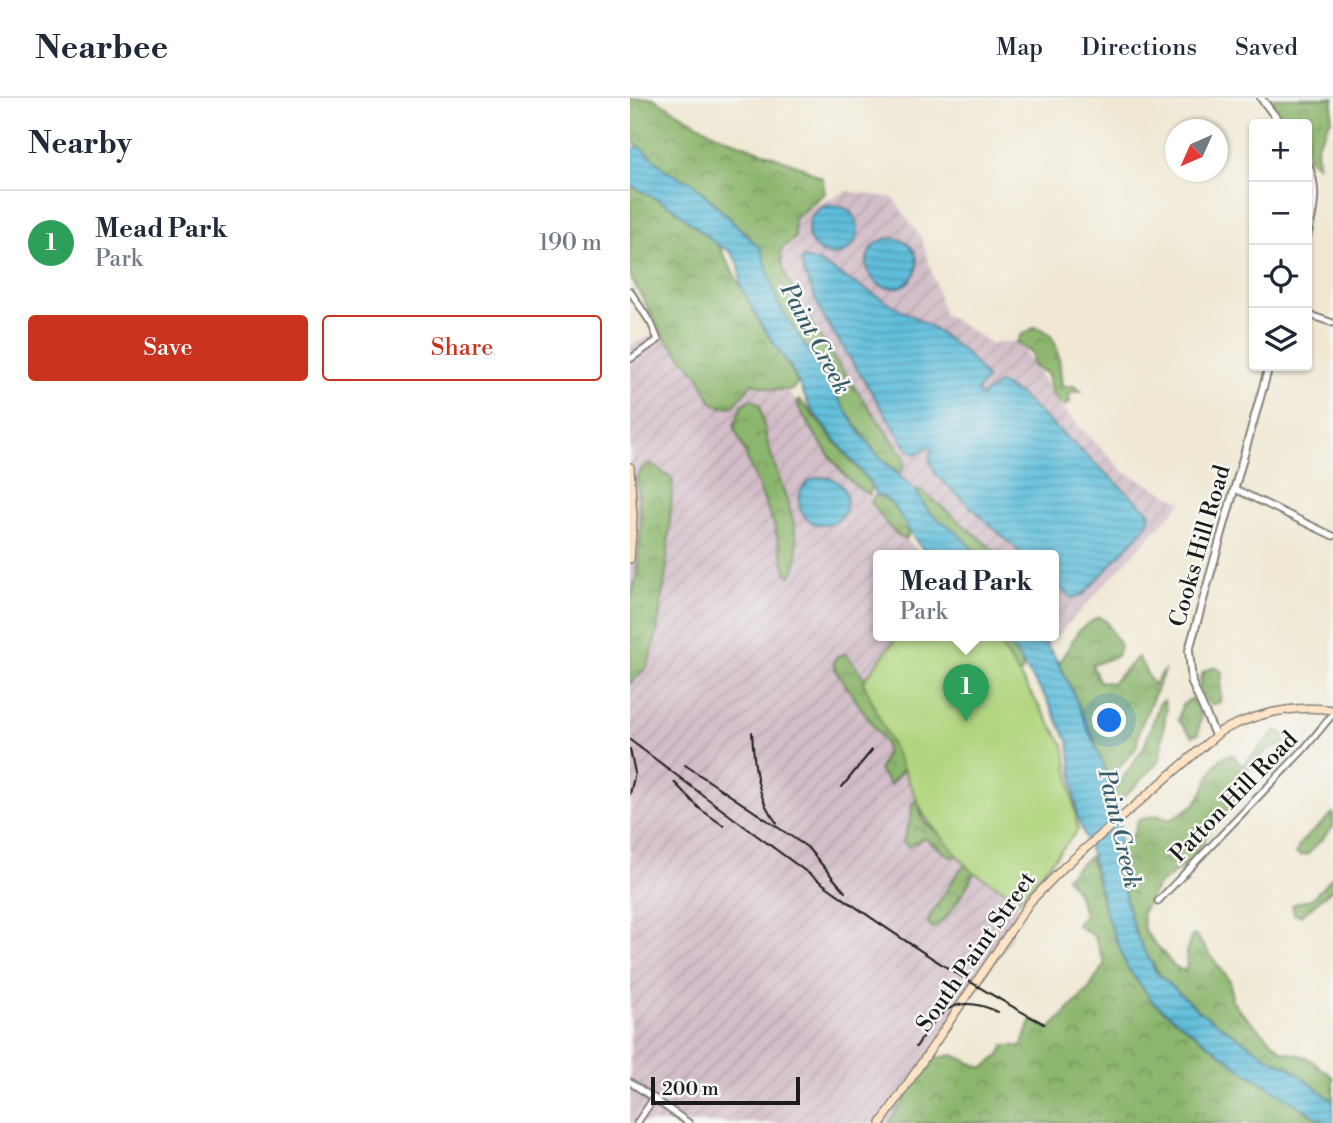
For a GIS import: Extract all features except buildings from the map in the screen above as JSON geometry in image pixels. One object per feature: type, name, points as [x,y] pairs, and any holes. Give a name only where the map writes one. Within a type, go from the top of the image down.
[{"type":"main road","points":[[630,467],[633,518],[630,559]]},
{"type":"main road","name":"South Paint Street","points":[[881,1123],[1024,908],[1073,859],[1214,735],[1246,719],[1281,709],[1333,712]]},
{"type":"street","points":[[1261,98],[1277,119]]},
{"type":"street","points":[[1312,179],[1315,189],[1312,207]]},
{"type":"street","points":[[630,291],[652,325],[658,340],[630,359]]},
{"type":"street","points":[[1312,316],[1333,323]]},
{"type":"street","name":"Cooks Hill Road","points":[[1214,735],[1192,683],[1189,650],[1268,371]]},
{"type":"street","points":[[1235,489],[1333,536]]},
{"type":"street","name":"Patton Hill Road","points":[[1158,901],[1304,749],[1333,712]]},
{"type":"street","points":[[630,1082],[690,1123]]},
{"type":"street","points":[[637,1123],[654,1098]]},
{"type":"shaded area","points":[[848,191],[893,198],[922,239],[944,314],[992,344],[1018,341],[1058,404],[1123,471],[1182,502],[1059,633],[1059,550],[961,550],[923,509],[839,392],[766,246],[796,214]]},
{"type":"shaded area","points":[[717,304],[916,550],[873,550],[873,641],[894,641],[863,683],[970,870],[1020,899],[1010,940],[889,1123],[630,1123],[630,346]]},
{"type":"green space","points":[[630,98],[653,98],[715,134],[802,167],[822,178],[825,193],[794,219],[795,238],[782,248],[783,265],[809,320],[904,457],[905,466],[899,473],[878,456],[818,371],[778,303],[761,249],[703,192],[668,172],[630,139]]},
{"type":"green space","points":[[1265,98],[1333,98],[1331,120],[1317,145],[1318,165],[1312,161],[1312,119],[1284,119]]},
{"type":"green space","points":[[630,185],[672,207],[719,246],[759,321],[794,374],[797,383],[792,390],[774,390],[752,383],[734,406],[720,407],[711,401],[699,376],[664,337],[630,276]]},
{"type":"green space","points":[[1035,327],[1044,330],[1055,343],[1062,386],[1074,386],[1081,391],[1069,393],[1070,403],[1064,406],[1053,396],[1047,373],[1033,366],[1032,353],[1017,343],[1020,336]]},
{"type":"green space","points":[[752,399],[760,405],[769,448],[795,531],[796,563],[791,576],[787,574],[774,525],[734,426],[742,405]]},
{"type":"green space","points":[[800,400],[871,484],[870,494],[851,481],[830,457],[799,408],[797,402]]},
{"type":"green space","points":[[650,463],[673,480],[666,573],[656,637],[648,666],[630,684],[630,601],[637,574],[641,527],[637,477],[643,467]]},
{"type":"green space","points":[[917,489],[994,550],[974,550],[925,508]]},
{"type":"green space","points":[[876,495],[888,501],[898,511],[906,524],[908,537],[904,539],[899,536],[886,522],[871,502]]},
{"type":"green space","points":[[1098,617],[1106,621],[1120,646],[1117,656],[1092,665],[1099,681],[1112,683],[1138,657],[1153,685],[1165,669],[1140,728],[1136,748],[1110,777],[1102,767],[1095,741],[1059,663],[1079,630]]},
{"type":"green space","points":[[894,641],[997,641],[1064,745],[1078,830],[1020,899],[970,870],[925,817],[863,682]]},
{"type":"green space","points":[[973,641],[1007,641],[1022,662],[1023,671],[1010,683]]},
{"type":"green space","points":[[846,654],[879,697],[905,767],[890,785],[879,770],[886,753],[885,743],[836,671],[833,662],[837,656]]},
{"type":"green space","points":[[1215,667],[1222,672],[1220,702],[1212,705],[1202,695],[1200,682],[1203,672]]},
{"type":"green space","points":[[1192,698],[1201,716],[1198,734],[1192,736],[1178,720],[1182,705]]},
{"type":"green space","points":[[1164,700],[1166,708],[1160,760],[1114,805],[1113,793],[1144,747],[1159,704]]},
{"type":"green space","points":[[1277,730],[1285,735],[1286,744],[1269,749],[1240,777],[1233,806],[1213,825],[1192,860],[1157,886],[1142,913],[1144,930],[1173,965],[1183,971],[1187,967],[1186,952],[1192,936],[1196,936],[1230,981],[1232,1000],[1239,1010],[1282,1051],[1306,1057],[1333,1077],[1333,1101],[1289,1067],[1269,1058],[1199,1011],[1162,978],[1140,944],[1130,916],[1119,868],[1121,846],[1134,834],[1138,820],[1157,815],[1170,820],[1188,809],[1201,796],[1219,760],[1233,755],[1240,764],[1244,764]]},
{"type":"green space","points":[[917,800],[924,822],[953,845],[958,855],[951,857],[924,838],[908,847],[903,842],[911,818],[912,803]]},
{"type":"green space","points":[[1333,813],[1333,827],[1308,854],[1300,856],[1296,853],[1301,842]]},
{"type":"green space","points":[[1090,856],[1105,911],[1127,967],[1154,1003],[1241,1069],[1326,1123],[889,1123],[931,1059],[953,1055],[983,1068],[999,1056],[1004,1046],[1021,1046],[1032,1020],[1050,1029],[1089,989],[1105,963],[1094,936],[1077,925],[1084,913],[1077,892],[1066,877]]},
{"type":"green space","points":[[968,863],[975,870],[968,885],[951,910],[933,928],[928,923],[930,916],[959,871]]},
{"type":"green space","points":[[1333,876],[1333,888],[1301,916],[1294,914],[1292,905],[1313,898]]},
{"type":"water","points":[[640,147],[668,172],[693,183],[761,249],[778,303],[859,431],[878,456],[916,491],[929,512],[954,530],[973,550],[925,550],[892,504],[876,495],[871,484],[810,408],[792,369],[759,321],[741,286],[739,265],[730,251],[719,246],[672,207],[630,185],[630,149]]},
{"type":"water","points":[[833,205],[851,212],[858,230],[851,248],[833,255],[815,248],[808,230],[815,212]]},
{"type":"water","points":[[892,238],[910,245],[917,263],[910,281],[892,288],[874,281],[867,263],[874,245]]},
{"type":"water","points":[[804,258],[818,262],[933,328],[966,353],[985,376],[986,380],[977,391],[980,397],[999,383],[1019,394],[1150,513],[1147,526],[1083,595],[1071,598],[1059,587],[1059,550],[1017,550],[936,475],[929,459],[932,449],[927,447],[916,454],[907,448],[823,316],[801,262]]},
{"type":"water","points":[[823,477],[840,484],[847,501],[840,518],[823,525],[806,518],[799,501],[806,484]]},
{"type":"water","name":"Paint Creek","points":[[1007,641],[1042,641],[1053,653],[1071,688],[1111,783],[1112,801],[1120,813],[1119,868],[1127,904],[1135,933],[1156,972],[1199,1011],[1269,1058],[1289,1067],[1333,1101],[1333,1123],[1326,1123],[1241,1069],[1154,1003],[1127,967],[1105,911],[1092,857],[1077,815],[1069,743],[1047,700]]},
{"type":"railway","points":[[752,732],[760,792],[777,823]]},
{"type":"railway","points":[[630,740],[883,926],[989,993],[1044,1024]]},
{"type":"railway","points":[[630,749],[635,773],[630,794]]},
{"type":"railway","points":[[842,787],[872,750]]},
{"type":"railway","points":[[685,765],[807,847],[845,892]]},
{"type":"railway","points":[[674,782],[700,809],[724,826]]},
{"type":"railway","points":[[916,1047],[932,1024],[949,1009],[970,1004],[998,1012]]},
{"type":"place","name":"Mead Park","points":[[966,722]]}]
